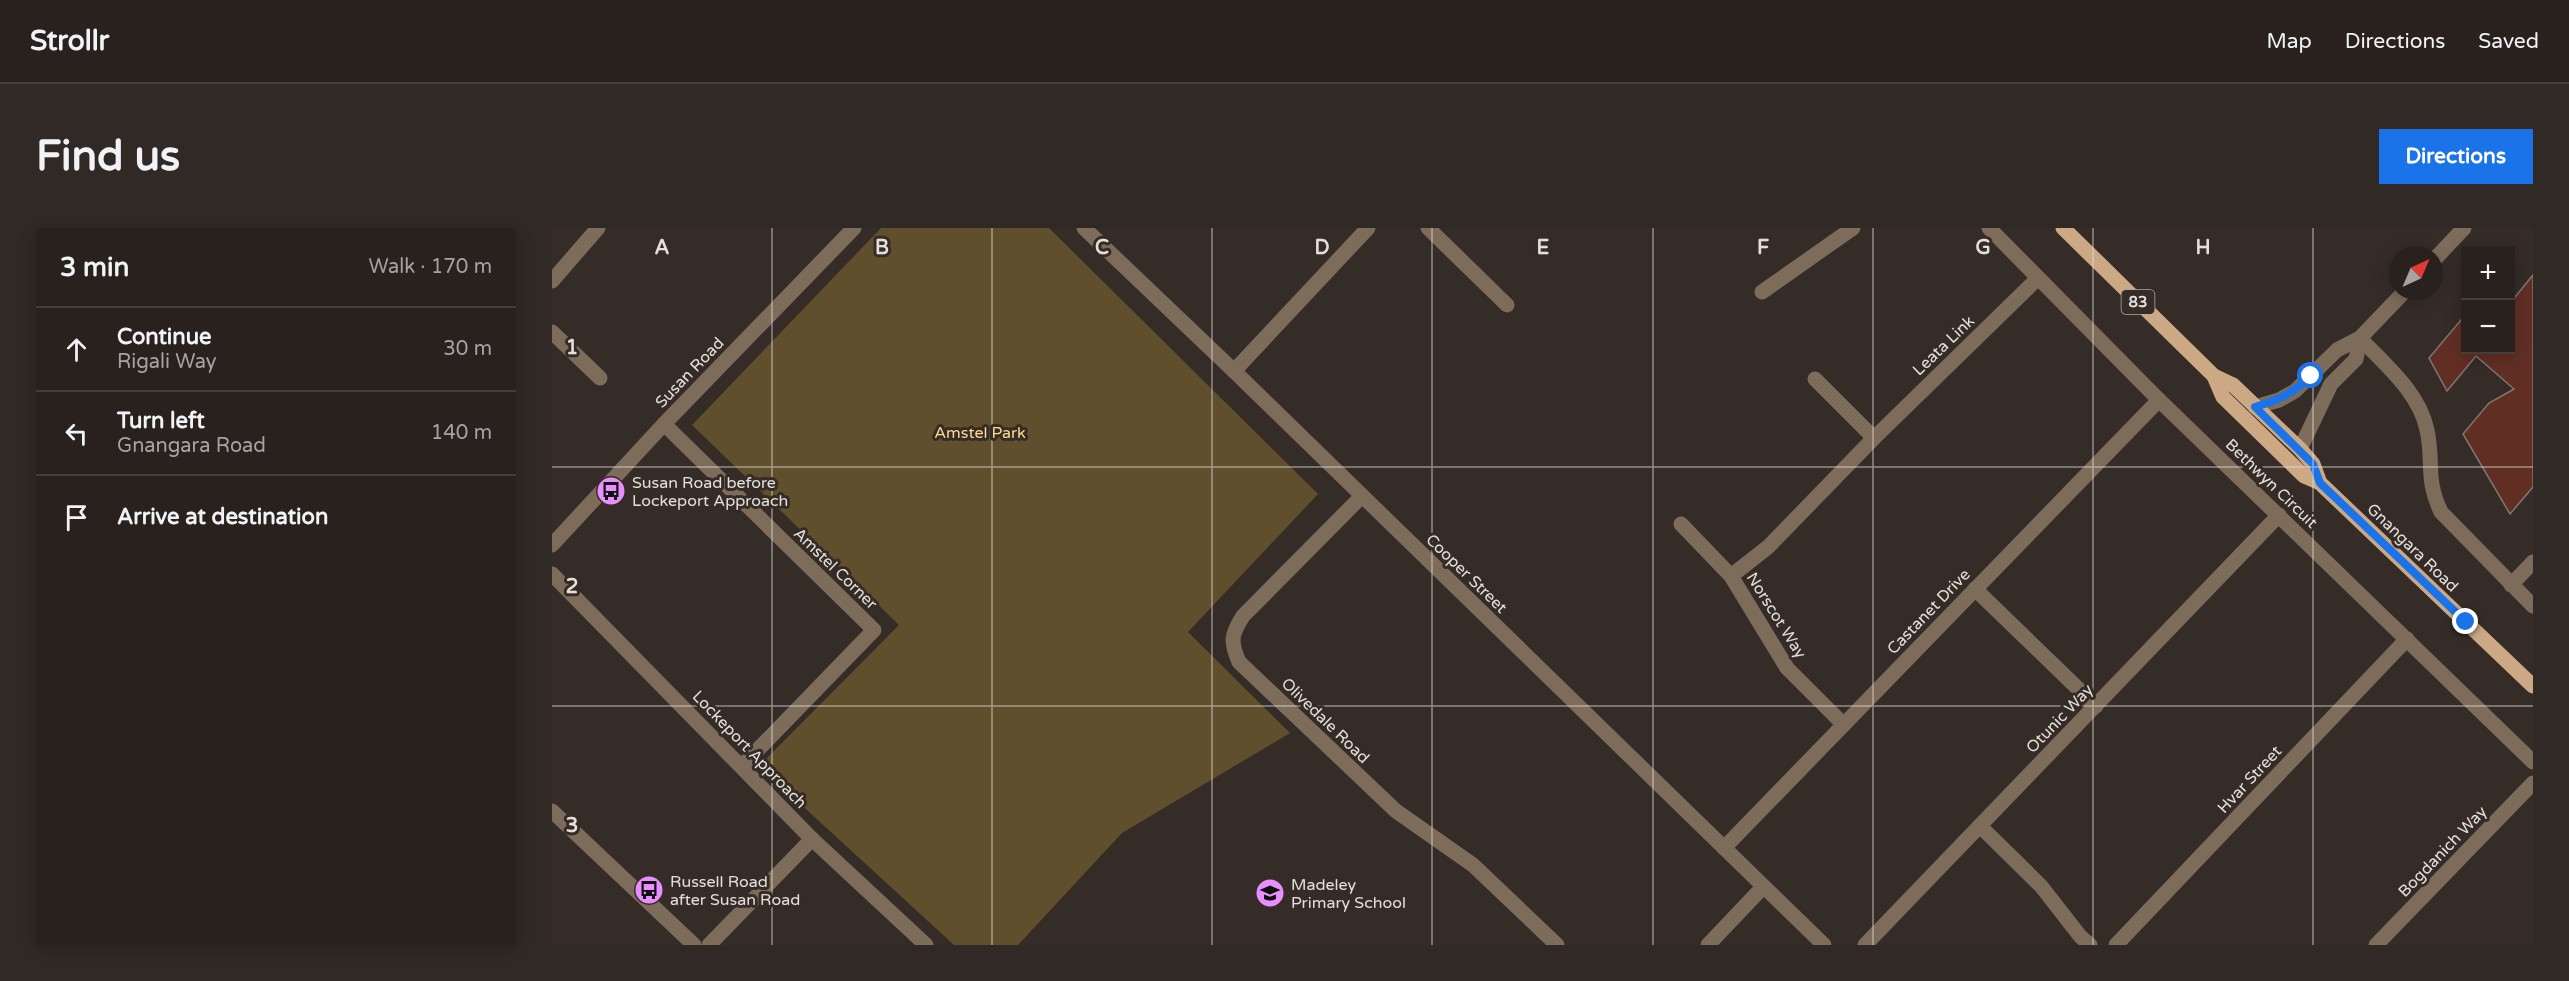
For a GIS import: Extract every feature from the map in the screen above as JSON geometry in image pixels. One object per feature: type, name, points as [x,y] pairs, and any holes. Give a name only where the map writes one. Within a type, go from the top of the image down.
[{"type":"main road","name":"Gnangara Road","points":[[2063,228],[2214,376],[2233,385],[2300,449],[2313,464],[2320,483]]},
{"type":"main road","name":"Gnangara Road","points":[[2214,376],[2223,397],[2304,476],[2320,483],[2533,686]]},
{"type":"street","points":[[552,281],[598,228]]},
{"type":"street","name":"Susan Road","points":[[552,545],[664,424],[854,228]]},
{"type":"street","name":"Cooper Street","points":[[1084,228],[1824,945]]},
{"type":"street","points":[[1234,371],[1368,228]]},
{"type":"street","points":[[1428,228],[1507,305]]},
{"type":"street","points":[[1762,292],[1853,228]]},
{"type":"street","name":"Bethwyn Circuit","points":[[1989,228],[2159,400],[2533,762]]},
{"type":"street","points":[[2443,250],[2464,228]]},
{"type":"street","name":"Leata Link","points":[[1731,576],[1768,547],[1874,438],[2038,278]]},
{"type":"street","points":[[2255,407],[2278,400],[2295,391],[2337,350],[2360,338],[2396,300]]},
{"type":"street","points":[[552,332],[600,378]]},
{"type":"street","points":[[2300,449],[2331,384],[2356,359],[2360,338]]},
{"type":"street","points":[[2360,338],[2411,392],[2421,411],[2428,432],[2433,496],[2441,512],[2533,606]]},
{"type":"street","points":[[1815,379],[1874,438]]},
{"type":"street","name":"Castanet Drive","points":[[1724,849],[2159,400]]},
{"type":"street","name":"Amstel Corner","points":[[664,424],[873,630],[742,766]]},
{"type":"street","name":"Olivedale Road","points":[[1362,496],[1243,616],[1234,630],[1231,645],[1239,662],[1396,811],[1473,865],[1557,945]]},
{"type":"street","name":"Otunic Way","points":[[1865,945],[2279,515]]},
{"type":"street","name":"Norscot Way","points":[[1681,524],[1731,576],[1787,668],[1844,724]]},
{"type":"street","points":[[2511,585],[2533,562]]},
{"type":"street","name":"Lockeport Approach","points":[[552,574],[812,839],[926,945]]},
{"type":"street","points":[[1975,589],[2096,706]]},
{"type":"street","name":"Hvar Street","points":[[2116,945],[2407,639]]},
{"type":"street","name":"Bogdanich Way","points":[[2376,945],[2533,783]]},
{"type":"street","points":[[552,811],[694,945]]},
{"type":"street","points":[[1980,826],[2041,886],[2080,936],[2090,945]]},
{"type":"street","points":[[709,945],[812,839]]},
{"type":"street","points":[[1708,945],[1763,887]]},
{"type":"green space","name":"Amstel Park","points":[[881,228],[1049,228],[1318,494],[1188,632],[1290,733],[1122,833],[1018,945],[954,945],[759,766],[899,625],[692,425]]},
{"type":"building","points":[[2533,275],[2533,487],[2510,514],[2463,434],[2489,403],[2514,389],[2476,356],[2447,391],[2429,358],[2461,320],[2461,354],[2515,354],[2515,297]]},
{"type":"place","name":"Susan Road before Lockeport Approach","points":[[611,491]]},
{"type":"place","name":"Russell Road after Susan Road","points":[[649,890]]},
{"type":"place","name":"Madeley Primary School","points":[[1270,893]]},
{"type":"route","points":[[2311,376],[2295,391],[2278,400],[2255,407],[2313,464],[2320,483],[2466,622]]}]
